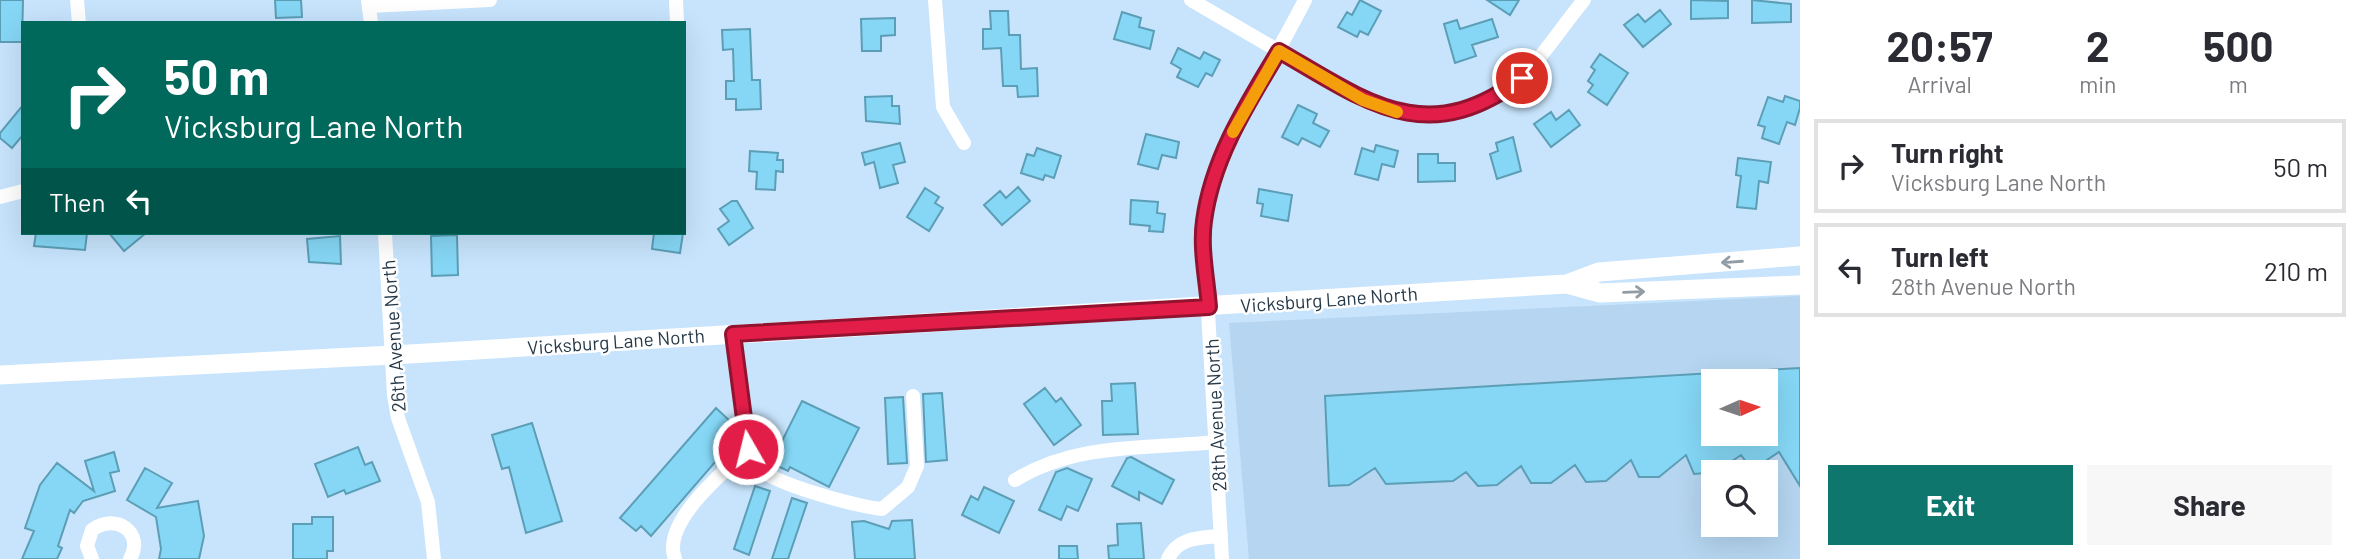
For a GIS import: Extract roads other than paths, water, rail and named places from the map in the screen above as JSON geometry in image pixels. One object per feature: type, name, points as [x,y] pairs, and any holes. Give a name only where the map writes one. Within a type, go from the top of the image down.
[{"type":"main road","name":"Vicksburg Lane North","points":[[0,375],[393,355],[1567,284],[1600,272],[1800,256]]},
{"type":"main road","name":"Vicksburg Lane North","points":[[1567,284],[1600,293],[1800,285]]},
{"type":"street","points":[[77,0],[79,21]]},
{"type":"street","points":[[371,21],[369,3],[490,0]]},
{"type":"street","points":[[676,0],[677,21]]},
{"type":"street","points":[[936,0],[943,107],[964,143]]},
{"type":"street","points":[[1191,0],[1363,100],[1389,111],[1417,114],[1445,113],[1473,107],[1499,95],[1522,78],[1584,0]]},
{"type":"street","name":"28th Avenue North","points":[[1222,559],[1203,223],[1212,185],[1242,113],[1279,51],[1305,0]]},
{"type":"street","points":[[0,197],[21,192]]},
{"type":"street","name":"26th Avenue North","points":[[385,235],[398,418],[428,502],[434,559]]},
{"type":"street","points":[[733,334],[748,449],[755,465],[769,474],[858,507],[882,509],[908,487],[917,466],[913,396]]},
{"type":"street","points":[[1016,481],[1050,461],[1098,451],[1217,442]]},
{"type":"street","points":[[675,559],[672,551],[674,533],[692,507],[748,449]]},
{"type":"street","points":[[92,559],[87,546],[92,530],[113,522],[121,524],[132,536],[134,552],[130,559]]},
{"type":"street","points":[[1168,559],[1174,547],[1182,541],[1221,536]]}]
